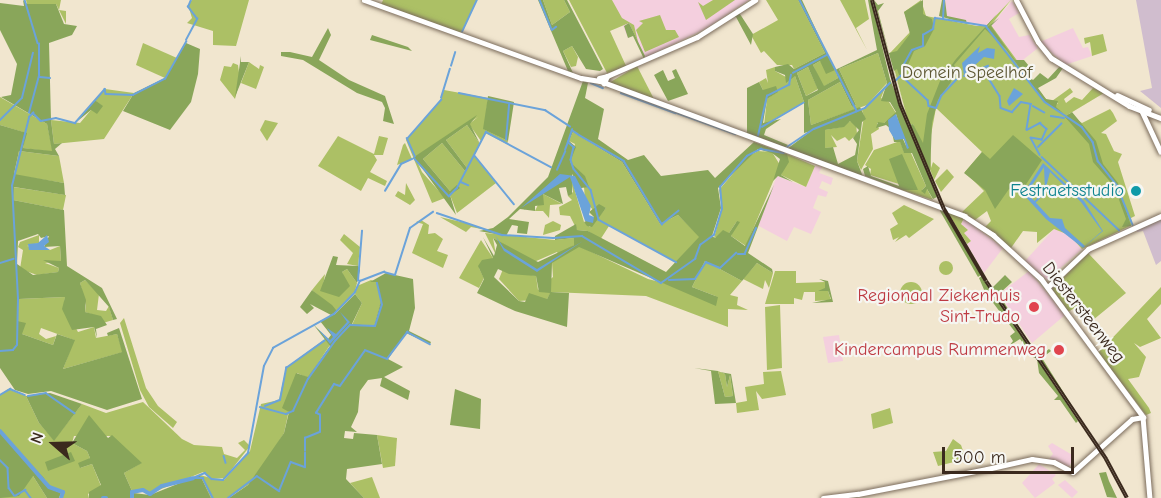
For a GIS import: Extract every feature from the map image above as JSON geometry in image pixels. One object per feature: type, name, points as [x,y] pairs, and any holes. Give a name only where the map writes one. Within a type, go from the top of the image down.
[{"type":"main road","name":"Diestersteenweg","points":[[364,0],[576,76],[604,80],[622,92],[899,190],[965,216],[993,235],[1047,286],[1139,415]]},
{"type":"main road","points":[[604,80],[697,37],[755,0]]},
{"type":"main road","points":[[1014,0],[1047,54],[1091,82],[1159,116]]},
{"type":"street","points":[[1141,109],[1161,152]]},
{"type":"street","points":[[1148,126],[1149,119],[1159,116]]},
{"type":"street","points":[[1047,286],[1099,242],[1161,216]]},
{"type":"street","points":[[823,498],[873,492],[1032,459],[1054,462],[1073,472],[1139,415],[1145,427],[1150,498]]},
{"type":"shaded area","points":[[612,0],[749,0],[707,28],[645,58],[634,35],[628,38]]},
{"type":"shaded area","points":[[945,0],[1011,0],[987,25],[978,26],[947,16]]},
{"type":"shaded area","points":[[1136,0],[1161,0],[1161,108],[1140,91],[1152,88]]},
{"type":"shaded area","points":[[1012,1],[1019,13],[1009,19],[1019,37],[1029,35],[1038,48],[1019,63],[991,25]]},
{"type":"shaded area","points":[[1073,28],[1083,48],[1088,47],[1092,56],[1065,65],[1040,42]]},
{"type":"shaded area","points":[[815,166],[822,167],[819,173],[833,178],[831,185],[822,181],[819,188],[828,192],[826,197],[818,195],[813,208],[821,212],[811,234],[794,227],[787,241],[757,225],[777,176],[806,187]]},
{"type":"shaded area","points":[[964,218],[1003,248],[984,273],[967,244],[971,241],[964,233],[968,230],[961,224]]},
{"type":"shaded area","points":[[1161,218],[1161,261],[1156,265],[1143,231],[1137,232],[1135,229]]},
{"type":"shaded area","points":[[1054,229],[1069,235],[1082,249],[1047,280],[1025,261]]},
{"type":"shaded area","name":"Regionaal Ziekenhuis Sint-Trudo","points":[[1029,271],[1065,315],[1032,343],[999,294]]},
{"type":"shaded area","points":[[839,335],[843,361],[828,363],[823,337]]},
{"type":"shaded area","points":[[1052,443],[1074,456],[1069,467],[1048,460],[1053,454],[1048,446]]},
{"type":"shaded area","points":[[1039,464],[1056,475],[1052,479],[1055,483],[1035,498],[1022,483]]},
{"type":"shaded area","points":[[1065,480],[1078,492],[1072,498],[1058,485]]},
{"type":"green space","points":[[23,0],[27,4],[56,4],[64,24],[77,26],[72,35],[49,43],[51,120],[54,144],[62,143],[55,149],[59,156],[19,151],[14,174],[64,183],[65,195],[14,187],[13,200],[64,210],[67,266],[102,288],[117,319],[113,320],[109,307],[85,280],[80,283],[86,300],[85,312],[101,316],[107,325],[96,329],[97,338],[94,327],[72,330],[62,309],[65,297],[19,299],[17,321],[26,323],[22,334],[53,345],[57,334],[75,340],[63,369],[122,352],[117,334],[108,336],[107,333],[119,328],[142,399],[107,410],[51,391],[28,394],[15,390],[0,368],[0,125],[27,133],[23,148],[52,151],[47,124],[1,97],[11,95],[17,64],[0,30],[0,3],[24,6]],"holes":[[[38,234],[41,238],[49,236],[44,247],[60,246],[61,261],[43,260],[59,268],[58,272],[33,275],[17,264],[18,241]]]},
{"type":"green space","points":[[26,0],[61,0],[59,10],[56,4],[27,4]]},
{"type":"green space","points":[[192,0],[249,0],[236,46],[213,45],[213,31],[187,23],[192,18],[188,5]]},
{"type":"green space","points":[[383,0],[477,0],[461,33],[381,5]]},
{"type":"green space","points":[[538,0],[543,0],[552,25],[570,12],[564,0],[567,0],[603,69],[600,71],[586,69],[572,46],[563,51],[573,73],[568,71]]},
{"type":"green space","points":[[543,0],[564,0],[570,12],[552,25]]},
{"type":"green space","points":[[569,0],[612,0],[622,18],[634,25],[638,42],[629,23],[610,31],[627,68],[607,73]]},
{"type":"green space","points":[[713,0],[735,0],[706,20],[698,2],[703,6]]},
{"type":"green space","points":[[766,0],[798,0],[825,53],[794,69],[792,65],[777,65],[764,51],[761,53],[751,35],[778,20]]},
{"type":"green space","points":[[798,0],[802,0],[835,70],[877,50],[868,0],[871,0],[890,79],[937,197],[933,199],[927,189],[925,194],[921,191],[926,186],[912,153],[904,153],[900,142],[894,142],[892,132],[903,139],[907,148],[896,114],[891,129],[886,125],[876,128],[878,122],[884,123],[896,112],[890,102],[881,101],[887,83],[878,53],[839,69],[856,105],[852,107],[840,82],[808,100],[811,125],[860,107],[866,119],[862,122],[857,161],[863,177],[787,149],[811,131],[804,133],[804,102],[795,76],[786,83],[785,75],[775,71],[775,67],[788,64],[794,69],[825,53]],"holes":[[[820,61],[826,74],[835,70],[838,78],[824,86],[813,65]],[[808,67],[818,90],[806,96],[797,73]],[[850,121],[859,130],[853,138],[857,144],[855,155],[838,164],[833,147],[825,148],[825,130],[844,127]]]},
{"type":"green space","points":[[840,0],[865,0],[869,19],[856,28],[867,50]]},
{"type":"green space","points":[[874,0],[878,5],[884,3],[878,11],[889,53],[897,51],[910,34],[904,12],[923,0],[923,14],[932,19],[934,29],[925,46],[914,51],[903,76],[899,75],[897,69],[894,71],[908,122]]},
{"type":"green space","name":"Domein Speelhof","points":[[921,0],[926,16],[977,26],[987,25],[1011,0],[991,25],[1044,97],[1055,107],[1058,103],[1052,101],[1070,88],[1073,92],[1064,99],[1066,103],[1074,97],[1082,100],[1093,88],[1104,93],[1069,114],[1082,123],[1110,109],[1113,113],[1117,121],[1101,133],[1106,134],[1114,151],[1122,154],[1118,162],[1135,216],[1131,218],[1132,225],[1082,249],[1069,235],[1054,229],[1037,243],[1037,232],[1023,231],[1011,248],[985,227],[991,221],[987,211],[975,220],[962,212],[984,191],[965,172],[982,152],[936,108],[930,140],[931,168],[933,162],[940,168],[934,180],[913,124],[909,125],[890,53],[911,31],[904,12]]},
{"type":"green space","points":[[942,0],[945,0],[947,16],[966,20],[967,24],[939,16]]},
{"type":"green space","points":[[59,10],[66,11],[66,24]]},
{"type":"green space","points":[[738,11],[753,34],[751,45],[736,17],[731,16]]},
{"type":"green space","points":[[997,14],[986,28],[999,18],[991,26],[1015,60],[1024,60],[1029,66],[1028,76],[1033,80],[1040,73],[1048,79],[1060,66],[1063,68],[1056,78],[1038,88],[1046,99],[1058,101],[1056,107],[1063,113],[1045,103],[1006,49],[985,29],[954,65],[958,74],[950,76],[951,82],[938,100],[932,123],[930,174],[942,203],[909,125],[913,124],[923,143],[927,114],[940,81],[956,59]]},
{"type":"green space","points":[[660,15],[666,30],[675,30],[679,37],[645,52],[636,30],[643,23],[639,21]]},
{"type":"green space","points":[[629,23],[645,56],[644,59],[633,36],[628,38],[624,26]]},
{"type":"green space","points":[[328,28],[331,35],[319,60],[349,80],[385,96],[394,124],[383,121],[385,108],[382,102],[357,93],[303,60],[281,56],[281,52],[290,52],[312,57]]},
{"type":"green space","points":[[1103,34],[1107,51],[1092,56],[1090,42],[1085,44],[1084,38]]},
{"type":"green space","points":[[372,35],[408,47],[412,51],[370,40]]},
{"type":"green space","points":[[143,43],[177,58],[165,78],[136,65]]},
{"type":"green space","points":[[186,43],[200,49],[198,74],[191,102],[170,130],[123,111],[134,93],[165,78]]},
{"type":"green space","points":[[572,46],[578,57],[576,66],[571,67],[563,51]]},
{"type":"green space","points":[[878,53],[887,83],[867,105],[811,125],[808,100],[840,82],[852,107],[856,105],[839,69]]},
{"type":"green space","points":[[241,56],[241,62],[249,62],[235,97]]},
{"type":"green space","points":[[820,61],[835,70],[838,78],[823,87],[813,65]]},
{"type":"green space","points":[[249,62],[259,69],[260,65],[264,67],[256,89],[241,83]]},
{"type":"green space","points":[[233,63],[238,65],[240,80],[235,99],[220,80],[224,66],[231,67]]},
{"type":"green space","points":[[637,66],[656,103],[609,83]]},
{"type":"green space","points":[[775,67],[775,71],[786,77],[795,76],[804,102],[764,125],[767,99],[777,92],[763,90],[759,82],[766,78],[768,83],[766,70]]},
{"type":"green space","points":[[808,67],[818,89],[806,96],[797,73]]},
{"type":"green space","points":[[676,69],[688,94],[668,101],[654,75],[663,70],[668,81],[675,78],[672,71]]},
{"type":"green space","points":[[583,81],[588,83],[585,98],[604,109],[598,139],[628,160],[644,155],[661,176],[708,170],[715,178],[754,142],[787,154],[789,162],[781,175],[793,182],[778,176],[773,181],[780,159],[772,153],[758,149],[718,188],[721,208],[712,236],[715,238],[723,230],[729,233],[737,221],[740,222],[731,236],[745,246],[774,185],[748,253],[772,269],[773,273],[757,263],[742,281],[705,261],[692,287],[718,297],[716,306],[579,247],[552,263],[551,292],[569,293],[567,327],[515,311],[477,293],[484,279],[478,266],[482,260],[493,258],[483,237],[494,256],[497,245],[493,238],[538,262],[574,245],[574,238],[555,240],[555,236],[576,224],[577,230],[588,231],[666,272],[699,237],[678,215],[660,224],[622,162],[573,132],[569,141],[576,147],[570,162],[585,176],[589,187],[581,188],[572,174],[572,194],[568,196],[566,187],[559,188],[563,204],[543,194],[544,205],[535,206],[535,211],[520,209],[509,219],[529,222],[527,234],[517,233],[518,226],[512,225],[506,236],[479,231],[493,228],[508,217],[548,177]],"holes":[[[498,269],[509,274],[536,276],[539,292],[550,293],[547,299],[529,293],[525,302],[519,301],[494,277]]]},
{"type":"green space","points":[[759,82],[763,90],[776,86],[778,92],[767,99],[763,123],[781,119],[766,129],[764,135],[788,145],[785,148],[747,135],[747,88]]},
{"type":"green space","points":[[886,85],[881,98],[889,102],[896,113],[884,123],[877,123],[879,129],[871,134],[873,149],[861,170],[857,161],[864,116],[862,110]]},
{"type":"green space","points":[[105,89],[134,93],[104,139],[54,144],[51,120],[80,123],[91,110],[102,106],[95,100]]},
{"type":"green space","points":[[444,90],[488,98],[484,129],[508,141],[507,144],[485,133],[481,141],[469,124],[478,117],[415,157],[422,172],[445,198],[432,203],[406,140],[440,101]]},
{"type":"green space","points":[[488,96],[514,102],[508,141],[483,129]]},
{"type":"green space","points":[[0,97],[47,124],[53,152],[23,148],[26,133],[0,125]]},
{"type":"green space","points":[[95,100],[103,106],[97,114],[91,110],[74,124]]},
{"type":"green space","points":[[1072,112],[1096,141],[1103,164],[1118,183],[1131,226],[1122,227],[1126,219],[1114,186],[1093,162],[1089,144],[1065,117]]},
{"type":"green space","points":[[477,115],[470,124],[480,144],[467,125],[446,140],[467,168],[465,171],[442,143],[423,159],[450,191],[457,185],[460,188],[450,195],[456,215],[414,157]]},
{"type":"green space","points":[[265,120],[278,123],[267,141],[260,130]]},
{"type":"green space","points":[[850,121],[856,123],[857,134],[849,141],[845,137],[837,141],[831,135],[837,147],[825,148],[825,130],[841,127]]},
{"type":"green space","points":[[467,125],[480,144],[474,156],[496,183],[457,213],[450,195],[459,188],[450,191],[423,159],[442,143],[465,171],[467,168],[446,140]]},
{"type":"green space","points":[[573,132],[622,162],[660,224],[678,215],[700,237],[676,262],[609,226],[600,240],[588,231],[577,230],[570,216],[560,215],[559,207],[572,200],[568,196],[573,192],[571,177],[584,222],[590,227],[606,208],[595,206],[593,210],[585,201],[584,187],[570,162],[575,144],[569,141]]},
{"type":"green space","points":[[1013,135],[1042,160],[1021,192],[1009,189],[995,209],[985,190],[964,173],[982,152],[990,159]]},
{"type":"green space","points":[[338,136],[374,154],[379,136],[388,138],[383,155],[374,155],[377,160],[370,172],[387,181],[385,186],[368,178],[361,191],[318,166]]},
{"type":"green space","points":[[900,141],[904,152],[911,153],[926,186],[922,190],[927,189],[933,200],[902,190],[918,190],[870,175],[871,169],[865,165],[874,150]]},
{"type":"green space","points":[[405,143],[412,159],[397,165],[403,145]]},
{"type":"green space","points":[[19,151],[59,156],[64,183],[14,175]]},
{"type":"green space","points":[[758,151],[772,152],[780,165],[746,246],[731,236],[737,221],[729,233],[714,238],[722,209],[719,190],[747,157]]},
{"type":"green space","points":[[787,154],[815,166],[806,187],[781,175]]},
{"type":"green space","points":[[902,154],[918,190],[902,190],[865,176],[863,169],[868,166],[871,176],[899,186],[889,159]]},
{"type":"green space","points":[[947,169],[954,177],[941,192],[935,181]]},
{"type":"green space","points":[[406,183],[415,200],[410,205],[395,196],[398,191],[405,195]]},
{"type":"green space","points":[[13,187],[66,195],[63,210],[13,200]]},
{"type":"green space","points":[[543,194],[562,204],[550,205],[549,218],[543,211],[535,211]]},
{"type":"green space","points":[[599,204],[606,208],[592,227],[587,226],[584,222],[594,217],[589,212]]},
{"type":"green space","points":[[904,205],[934,219],[909,238],[906,235],[895,242],[899,237],[893,240],[890,229],[898,224],[892,213]]},
{"type":"green space","points":[[942,207],[981,275],[978,277],[940,211]]},
{"type":"green space","points":[[946,209],[964,218],[961,224],[968,230],[964,233],[971,241],[967,244]]},
{"type":"green space","points":[[440,217],[487,230],[471,227],[466,232]]},
{"type":"green space","points":[[421,220],[429,225],[428,234],[435,233],[443,239],[437,251],[448,255],[443,268],[412,253],[423,224],[416,222]]},
{"type":"green space","points":[[553,221],[561,225],[560,230],[543,235],[545,225]]},
{"type":"green space","points":[[485,233],[555,240],[574,238],[574,245],[559,255],[557,252],[534,262],[493,238],[496,255]]},
{"type":"green space","points":[[344,234],[360,247],[358,266],[347,264],[353,253],[340,240]]},
{"type":"green space","points":[[39,235],[39,243],[27,246],[50,250],[60,246],[61,261],[45,263],[59,268],[58,272],[37,275],[20,269],[23,250],[18,247],[20,242]]},
{"type":"green space","points":[[481,240],[493,258],[479,268],[484,278],[479,288],[459,278]]},
{"type":"green space","points":[[579,246],[648,279],[718,297],[692,287],[705,261],[742,281],[730,295],[738,297],[737,305],[748,310],[728,309],[728,327],[646,296],[551,292],[547,299],[519,301],[499,279],[503,269],[536,276],[538,290],[553,277],[552,262]]},
{"type":"green space","points":[[1088,253],[1126,293],[1093,320],[1078,306],[1068,312],[1052,289]]},
{"type":"green space","points":[[333,256],[338,257],[336,265],[358,266],[360,270],[357,283],[347,269],[342,272],[350,286],[339,297],[320,291]]},
{"type":"green space","points":[[946,261],[951,263],[953,268],[951,273],[946,275],[941,273],[939,268],[941,263]]},
{"type":"green space","points":[[757,263],[773,273],[769,288],[765,280],[763,289],[743,279]]},
{"type":"green space","points":[[347,269],[357,283],[355,291],[337,311],[312,290],[325,274],[323,286],[345,283],[342,272]]},
{"type":"green space","points":[[775,271],[796,271],[796,283],[825,282],[831,300],[815,301],[815,292],[804,292],[802,300],[794,298],[794,304],[765,304]]},
{"type":"green space","points":[[386,273],[413,279],[415,308],[409,331],[431,342],[430,344],[406,333],[388,359],[403,367],[384,377],[410,391],[408,400],[380,386],[382,378],[368,380],[360,391],[358,412],[351,427],[357,432],[345,431],[344,438],[353,439],[354,433],[377,435],[382,464],[347,469],[346,479],[364,498],[229,498],[248,485],[284,433],[289,412],[282,408],[296,373],[308,377],[330,346],[313,324],[328,339],[331,335],[320,321],[335,314],[355,294],[362,303],[352,324],[374,326],[381,301],[377,282],[370,282]]},
{"type":"green space","points":[[1005,275],[1012,282],[999,294],[1032,348],[992,288]]},
{"type":"green space","points":[[982,276],[1036,357],[1034,358],[1020,339],[1009,346],[1013,341],[1010,336],[1015,332],[985,292],[979,278]]},
{"type":"green space","points":[[819,279],[828,281],[833,302],[812,303],[831,299],[828,291],[818,291],[825,288],[825,282]]},
{"type":"green space","points":[[85,280],[99,294],[97,310],[106,311],[109,306],[113,320],[103,323],[97,316],[85,312],[86,305],[80,283]]},
{"type":"green space","points":[[371,280],[377,282],[381,302],[374,326],[352,325],[362,303],[355,294],[357,286]]},
{"type":"green space","points":[[911,282],[921,289],[922,293],[915,303],[911,304],[901,297],[900,293],[907,283]]},
{"type":"green space","points":[[1161,287],[1161,304],[1147,319],[1161,338],[1140,347],[1134,343],[1146,357],[1139,377],[1128,379],[1149,408],[1151,413],[1146,415],[1098,353]]},
{"type":"green space","points":[[312,290],[337,311],[331,315],[310,304],[314,308],[307,314],[300,307]]},
{"type":"green space","points":[[65,297],[64,305],[78,332],[94,327],[96,338],[117,334],[123,352],[63,369],[74,340],[41,328],[39,334],[46,339],[56,336],[53,345],[22,334],[17,321],[19,299]]},
{"type":"green space","points":[[780,305],[782,368],[767,370],[765,307]]},
{"type":"green space","points":[[124,318],[146,388],[158,406],[177,422],[173,428],[149,407],[140,390],[120,323]]},
{"type":"green space","points":[[325,339],[330,345],[308,378],[297,373],[284,433],[267,461],[248,485],[228,498],[211,498],[200,475],[211,478],[203,472],[149,494],[142,489],[132,491],[124,473],[141,463],[111,436],[74,436],[72,443],[87,451],[90,458],[80,468],[92,464],[101,486],[88,494],[89,498],[62,498],[64,492],[50,486],[0,430],[0,395],[8,389],[26,396],[39,423],[54,440],[82,404],[106,413],[143,402],[182,439],[194,445],[222,447],[224,454],[237,458],[245,450],[238,443],[244,440],[250,446],[225,478],[211,479],[224,480],[250,451],[261,404],[279,400],[286,368]]},
{"type":"green space","points":[[1049,349],[1051,351],[1042,358],[1081,420],[1039,357]]},
{"type":"green space","points":[[1037,359],[1078,421],[1076,423],[1060,400],[1054,400],[1058,396],[1039,373]]},
{"type":"green space","points":[[694,368],[718,371],[725,397],[733,396],[730,375],[727,387],[725,374],[720,372],[731,374],[736,403],[715,404],[711,371]]},
{"type":"green space","points":[[718,371],[725,374],[727,387],[730,375],[733,396],[725,397]]},
{"type":"green space","points":[[781,371],[786,395],[762,399],[756,391],[759,410],[737,413],[736,403],[747,401],[745,387],[764,384],[763,372]]},
{"type":"green space","points":[[455,389],[481,399],[480,429],[450,425]]},
{"type":"green space","points":[[50,393],[82,404],[54,441],[39,423],[26,396]]},
{"type":"green space","points":[[890,408],[893,423],[873,429],[871,414]]},
{"type":"green space","points":[[89,415],[108,438],[112,435],[142,463],[124,473],[132,491],[131,498],[89,498],[89,492],[101,485],[92,464],[80,468],[78,463],[90,458],[87,451],[72,443]]},
{"type":"green space","points":[[0,432],[44,478],[48,488],[61,493],[59,498],[47,498],[33,476],[19,496],[0,498]]},
{"type":"green space","points":[[377,435],[397,438],[395,466],[383,468]]},
{"type":"green space","points":[[953,439],[961,445],[966,459],[938,466],[933,452],[946,451]]},
{"type":"green space","points":[[71,452],[75,461],[48,471],[45,462]]},
{"type":"green space","points":[[1106,472],[1117,498],[1107,497],[1099,473]]},
{"type":"green space","points":[[200,475],[211,498],[133,498],[134,493],[150,495]]},
{"type":"green space","points":[[0,476],[33,476],[47,498],[0,498]]},
{"type":"green space","points":[[372,477],[380,498],[364,498],[350,483]]},
{"type":"water","points":[[980,46],[978,53],[987,48],[995,49],[994,59],[984,57],[964,75],[962,63]]},
{"type":"water","points":[[1014,88],[1023,94],[1009,106],[1007,101]]},
{"type":"water","points":[[896,114],[909,148],[907,149],[904,139],[895,140],[889,130],[888,120]]},
{"type":"water","points":[[1043,163],[1084,201],[1103,231],[1083,248],[1046,219],[1023,194]],"holes":[[[1044,167],[1045,191],[1050,172],[1081,202],[1102,231],[1085,246],[1065,228],[1062,219],[1050,218],[1027,193]]]},
{"type":"water","points":[[560,174],[575,176],[591,206],[589,215],[594,217],[593,223],[585,221],[570,177],[521,208]]},
{"type":"water","points":[[47,235],[49,242],[44,246],[50,250],[29,250],[28,244],[38,243]]},
{"type":"water","points":[[495,235],[504,248],[537,269],[583,241],[537,272],[504,251]]},
{"type":"water","points":[[340,312],[350,322],[330,344],[317,328],[330,340],[333,337],[327,328],[336,334],[347,322]]},
{"type":"waterway","points":[[25,0],[38,43]]},
{"type":"waterway","points":[[186,40],[197,19],[188,7],[191,0]]},
{"type":"waterway","points":[[462,32],[477,0]]},
{"type":"waterway","points":[[540,0],[552,30],[556,27]]},
{"type":"waterway","points":[[800,0],[857,111]]},
{"type":"waterway","points":[[895,81],[904,73],[903,66],[912,50],[923,46],[923,35],[933,29],[935,18],[943,19],[944,0]]},
{"type":"waterway","points":[[943,19],[986,26],[1045,102],[1082,127],[1093,142],[1098,161],[1117,185],[1133,225]]},
{"type":"waterway","points":[[29,117],[33,113],[41,121],[56,118],[75,123],[105,89],[106,94],[133,95],[165,79],[186,42]]},
{"type":"waterway","points":[[29,113],[39,75],[39,44]]},
{"type":"waterway","points":[[0,120],[22,98],[33,53]]},
{"type":"waterway","points":[[451,66],[455,53]]},
{"type":"waterway","points":[[793,73],[827,55]]},
{"type":"waterway","points":[[964,76],[988,66],[988,77],[1000,96],[1001,108],[1012,112],[1021,102],[1031,104],[1027,130],[1040,123],[1047,129],[1042,140],[1031,138],[1040,155]]},
{"type":"waterway","points":[[441,98],[450,69]]},
{"type":"waterway","points":[[758,136],[767,96],[789,85],[791,75]]},
{"type":"waterway","points":[[40,77],[50,78]]},
{"type":"waterway","points":[[903,77],[928,100],[929,106],[936,108],[941,96],[956,80]]},
{"type":"waterway","points":[[591,83],[603,88]]},
{"type":"waterway","points":[[787,147],[814,129],[865,108],[890,83]]},
{"type":"waterway","points":[[459,93],[545,110],[570,126]]},
{"type":"waterway","points":[[621,93],[675,113]]},
{"type":"waterway","points":[[415,157],[407,139],[441,100]]},
{"type":"waterway","points":[[762,127],[803,103]]},
{"type":"waterway","points":[[506,140],[509,105]]},
{"type":"waterway","points":[[1033,106],[1044,112]]},
{"type":"waterway","points":[[677,113],[735,134]]},
{"type":"waterway","points":[[1051,116],[1064,118]]},
{"type":"waterway","points":[[0,351],[13,350],[17,345],[18,299],[12,186],[29,118]]},
{"type":"waterway","points":[[1038,147],[1061,124]]},
{"type":"waterway","points":[[568,142],[572,130],[578,134]]},
{"type":"waterway","points":[[414,158],[449,196],[457,188],[486,132],[551,167]]},
{"type":"waterway","points":[[579,135],[624,161],[662,224],[678,211]]},
{"type":"waterway","points":[[565,150],[568,142],[574,147],[571,160],[574,169],[591,190],[599,220],[676,262]]},
{"type":"waterway","points":[[437,213],[502,235],[553,238],[582,236],[661,283],[695,259],[700,245],[714,235],[722,209],[720,187],[747,156],[761,149],[784,153]]},
{"type":"waterway","points":[[557,170],[565,152]]},
{"type":"waterway","points":[[475,156],[514,204]]},
{"type":"waterway","points":[[1042,157],[1077,190]]},
{"type":"waterway","points":[[385,191],[401,164],[412,159]]},
{"type":"waterway","points":[[461,182],[468,185]]},
{"type":"waterway","points":[[1034,203],[1046,191]]},
{"type":"waterway","points":[[1078,191],[1119,230]]},
{"type":"waterway","points":[[193,478],[205,473],[212,479],[223,480],[248,453],[264,366],[273,348],[334,314],[355,292],[360,281],[384,272],[395,275],[410,228],[433,212]]},
{"type":"waterway","points":[[745,253],[756,228]]},
{"type":"waterway","points":[[358,281],[362,231]]},
{"type":"waterway","points":[[669,280],[695,279],[706,262],[720,268],[736,253]]},
{"type":"waterway","points":[[738,254],[745,254]]},
{"type":"waterway","points":[[0,263],[13,259]]},
{"type":"waterway","points":[[260,407],[286,414],[293,411],[308,379],[335,341],[350,325],[375,326],[382,305],[377,284]]},
{"type":"waterway","points":[[365,350],[387,359],[407,332],[430,344]]},
{"type":"waterway","points":[[265,406],[280,400],[286,368],[324,341]]},
{"type":"waterway","points":[[305,451],[305,438],[320,432],[320,415],[316,413],[334,384],[340,386],[364,352]]},
{"type":"waterway","points":[[0,395],[10,389],[25,395]]},
{"type":"waterway","points":[[28,396],[46,393],[75,413]]},
{"type":"waterway","points":[[0,431],[49,487],[63,492],[61,498]]},
{"type":"waterway","points":[[228,498],[257,476],[279,491],[291,462],[305,467],[305,453]]},
{"type":"waterway","points":[[224,456],[226,463]]},
{"type":"waterway","points":[[0,460],[8,468],[9,488],[14,495]]},
{"type":"waterway","points":[[132,498],[132,492],[143,490],[150,494],[162,486],[193,478]]},
{"type":"waterway","points":[[194,478],[203,478],[213,498]]},
{"type":"waterway","points":[[15,496],[25,490],[31,498]]},
{"type":"railway","points":[[872,0],[900,104],[944,209],[986,281],[1106,459],[1127,498]]},
{"type":"place","name":"Festraetsstudio","points":[[1136,191]]},
{"type":"place","name":"Regionaal Ziekenhuis Sint-Trudo","points":[[1034,307]]},
{"type":"place","name":"Kindercampus Rummenweg","points":[[1059,350]]}]
